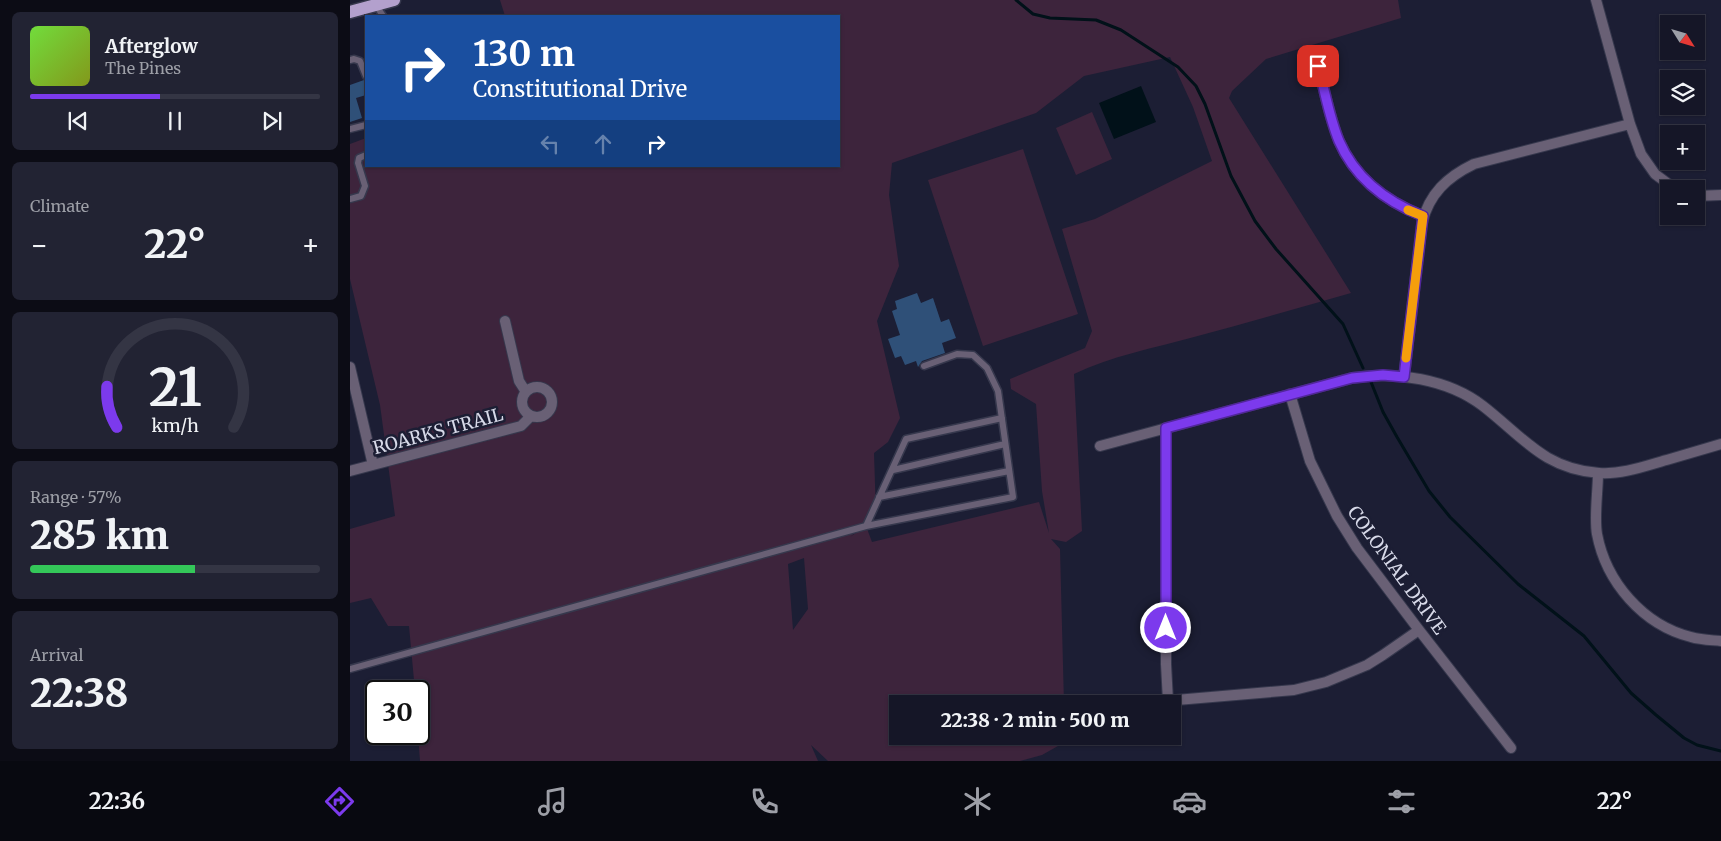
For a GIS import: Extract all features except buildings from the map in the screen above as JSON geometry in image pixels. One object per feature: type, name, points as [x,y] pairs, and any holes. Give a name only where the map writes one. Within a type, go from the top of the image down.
[{"type":"main road","points":[[350,12],[380,11],[394,0]]},
{"type":"street","points":[[1596,0],[1630,124],[1647,164],[1663,180]]},
{"type":"street","points":[[1318,66],[1339,141],[1348,157],[1359,172],[1383,195],[1406,209],[1423,216]]},
{"type":"street","points":[[1404,377],[1423,216],[1427,205],[1438,188],[1460,171],[1474,164],[1630,124]]},
{"type":"street","points":[[1705,196],[1721,195]]},
{"type":"street","points":[[505,321],[518,381],[526,392]]},
{"type":"street","points":[[350,367],[373,465]]},
{"type":"street","points":[[1100,446],[1290,394],[1364,376],[1383,375],[1432,382],[1471,398],[1539,453],[1556,463],[1572,468],[1598,473],[1614,472],[1646,466],[1721,444]]},
{"type":"street","points":[[537,387],[547,392],[552,402],[550,408],[542,416],[531,416],[526,413],[521,403],[526,392],[537,387]]},
{"type":"street","name":"COLONIAL DRIVE","points":[[1290,394],[1310,460],[1337,516],[1357,548],[1511,748]]},
{"type":"street","name":"ROARKS TRAIL","points":[[350,471],[520,426],[531,416]]},
{"type":"street","points":[[1166,428],[1168,695]]},
{"type":"street","points":[[1598,473],[1597,532],[1604,558],[1614,581],[1624,594],[1642,611],[1674,631],[1700,640],[1721,641]]},
{"type":"street","points":[[1181,700],[1294,690],[1326,682],[1367,665],[1419,630]]},
{"type":"lane","points":[[350,60],[360,61],[365,74]]},
{"type":"lane","points":[[350,129],[365,125]]},
{"type":"lane","points":[[350,199],[361,196],[365,186],[358,163],[359,158],[365,155]]},
{"type":"lane","points":[[350,669],[866,526],[1012,497],[998,392],[987,368],[974,355],[957,354],[924,366]]},
{"type":"lane","points":[[866,526],[906,439],[1002,418]]},
{"type":"lane","points":[[893,470],[1005,444]]},
{"type":"lane","points":[[879,497],[1009,471]]},
{"type":"shaded area","points":[[500,0],[1398,0],[1401,18],[1266,59],[1232,91],[1229,98],[1351,293],[1118,357],[1074,374],[1082,531],[1066,542],[1051,539],[1060,549],[1064,695],[889,695],[889,745],[1060,745],[1042,755],[1020,761],[828,761],[811,745],[818,761],[420,761],[419,745],[430,745],[430,680],[414,680],[409,626],[388,626],[371,598],[350,603],[350,529],[395,516],[380,405],[350,279],[350,144],[365,138],[365,167],[840,167],[840,15],[505,15]],"holes":[[[1170,57],[1193,107],[1212,161],[1095,219],[1062,229],[1092,331],[1085,348],[1010,379],[1011,389],[1036,404],[1042,491],[1049,533],[1039,502],[872,542],[866,526],[850,537],[876,515],[874,453],[888,442],[900,418],[877,321],[899,266],[889,195],[892,163],[1036,113],[1084,76]],[[804,558],[808,609],[793,630],[788,564]]]},
{"type":"shaded area","points":[[1141,86],[1156,122],[1114,139],[1099,103]]},
{"type":"shaded area","points":[[1092,112],[1112,159],[1076,175],[1056,128]]},
{"type":"shaded area","points":[[1023,149],[1078,314],[983,346],[928,180]]},
{"type":"waterway","points":[[1016,0],[1033,14],[1050,18],[1096,20],[1121,30],[1178,67],[1196,86],[1205,104],[1231,176],[1255,221],[1276,249],[1343,324],[1363,368]]},
{"type":"waterway","points":[[1371,382],[1383,412],[1397,437],[1429,491],[1450,517],[1518,584],[1584,636],[1631,693],[1656,715],[1684,738],[1697,745],[1721,751]]},
{"type":"slow traffic","points":[[1406,358],[1423,216],[1408,210]]},
{"type":"route","points":[[1166,628],[1166,428],[1352,378],[1383,375],[1404,377],[1423,216],[1392,202],[1374,188],[1348,157],[1339,141],[1318,66]]}]
